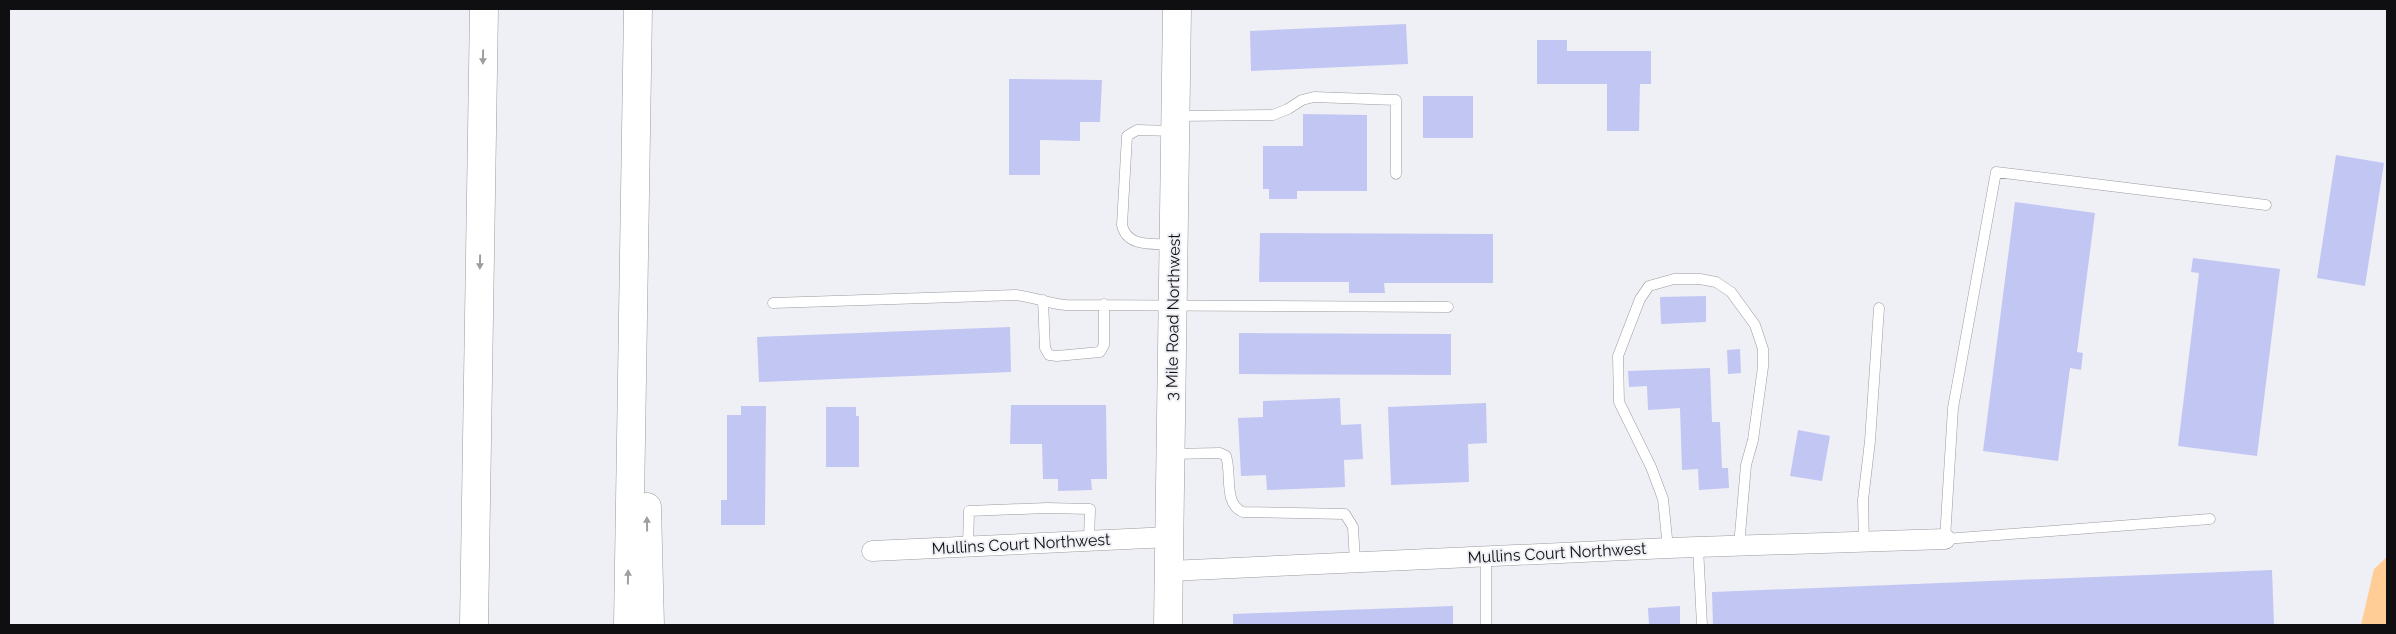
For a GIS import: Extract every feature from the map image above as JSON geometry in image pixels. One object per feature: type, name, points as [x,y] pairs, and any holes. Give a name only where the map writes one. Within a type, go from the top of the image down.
[{"type":"main road","points":[[474,625],[484,9]]},
{"type":"main road","points":[[628,625],[638,9]]},
{"type":"main road","name":"3 Mile Road Northwest","points":[[1168,625],[1176,9]]},
{"type":"main road","points":[[637,39],[650,625]]},
{"type":"main road","points":[[463,625],[477,439]]},
{"type":"street","name":"Mullins Court Northwest","points":[[872,551],[1170,537]]},
{"type":"street","name":"Mullins Court Northwest","points":[[1169,571],[1668,548],[1945,539]]},
{"type":"lane","points":[[1174,245],[1135,242],[1124,233],[1122,225],[1127,136],[1137,130],[1175,123],[1273,115],[1288,109],[1302,100],[1314,97],[1396,100],[1396,174]]},
{"type":"lane","points":[[2210,519],[1945,539],[1953,408],[1996,172],[2266,206]]},
{"type":"lane","points":[[1668,548],[1663,499],[1651,467],[1619,402],[1618,356],[1640,300],[1649,286],[1674,279],[1700,279],[1716,282],[1731,292],[1755,325],[1763,350],[1759,403],[1746,465],[1739,546]]},
{"type":"lane","points":[[773,303],[1016,295],[1043,300],[1056,305],[1173,304],[1448,307]]},
{"type":"lane","points":[[1043,300],[1045,348],[1049,354],[1057,356],[1100,352],[1104,345],[1104,304]]},
{"type":"lane","points":[[1864,543],[1863,500],[1870,441],[1879,308]]},
{"type":"lane","points":[[1171,454],[1220,453],[1226,456],[1232,502],[1236,509],[1244,512],[1345,514],[1353,527],[1355,562]]},
{"type":"lane","points":[[968,546],[969,511],[1047,508],[1090,510],[1089,541]]},
{"type":"lane","points":[[1698,547],[1702,625]]},
{"type":"lane","points":[[1486,556],[1486,625]]},
{"type":"shaded area","points":[[2387,557],[2387,625],[2361,625],[2374,569]]},
{"type":"building","points":[[1406,24],[1408,64],[1251,71],[1250,31]]},
{"type":"building","points":[[1537,40],[1567,40],[1567,51],[1651,51],[1651,84],[1640,84],[1639,131],[1607,131],[1607,84],[1537,84]]},
{"type":"building","points":[[1009,79],[1102,80],[1100,122],[1080,122],[1080,141],[1040,140],[1040,175],[1009,175]]},
{"type":"building","points":[[1423,96],[1473,96],[1473,138],[1423,138]]},
{"type":"building","points":[[1303,114],[1367,115],[1367,191],[1297,191],[1297,199],[1269,199],[1269,189],[1263,189],[1263,146],[1303,146]]},
{"type":"building","points":[[2336,155],[2384,163],[2365,286],[2317,278]]},
{"type":"building","points":[[2015,202],[2095,213],[2077,352],[2083,353],[2081,370],[2070,368],[2058,461],[1983,451]]},
{"type":"building","points":[[1260,233],[1493,234],[1493,283],[1384,283],[1385,293],[1349,293],[1349,282],[1259,282]]},
{"type":"building","points":[[2193,258],[2280,269],[2257,456],[2178,446],[2199,273],[2191,272]]},
{"type":"building","points":[[1706,296],[1706,322],[1661,324],[1660,297]]},
{"type":"building","points":[[1010,327],[1011,372],[759,382],[757,337]]},
{"type":"building","points":[[1239,333],[1451,334],[1451,375],[1239,374]]},
{"type":"building","points":[[1740,349],[1741,373],[1728,374],[1727,350]]},
{"type":"building","points":[[1710,368],[1712,422],[1720,422],[1722,468],[1728,468],[1729,488],[1699,490],[1698,469],[1682,470],[1680,408],[1648,410],[1647,386],[1629,387],[1628,371]]},
{"type":"building","points":[[1340,398],[1341,425],[1361,424],[1363,459],[1344,460],[1345,487],[1267,490],[1266,475],[1241,476],[1238,418],[1263,417],[1263,401]]},
{"type":"building","points":[[1486,403],[1487,443],[1468,444],[1469,482],[1391,485],[1388,407]]},
{"type":"building","points":[[1011,405],[1106,405],[1107,479],[1091,479],[1092,490],[1058,491],[1058,479],[1043,479],[1042,444],[1010,444]]},
{"type":"building","points":[[741,406],[766,406],[765,525],[721,525],[721,500],[727,500],[727,415],[741,415]]},
{"type":"building","points":[[826,407],[856,407],[856,416],[859,416],[859,467],[826,467]]},
{"type":"building","points":[[1798,430],[1830,436],[1822,481],[1790,476]]},
{"type":"building","points":[[2272,570],[2274,625],[1713,625],[1712,592]]},
{"type":"building","points":[[1453,606],[1453,625],[1233,625],[1233,614]]},
{"type":"building","points":[[1680,606],[1680,625],[1649,625],[1648,608]]}]
